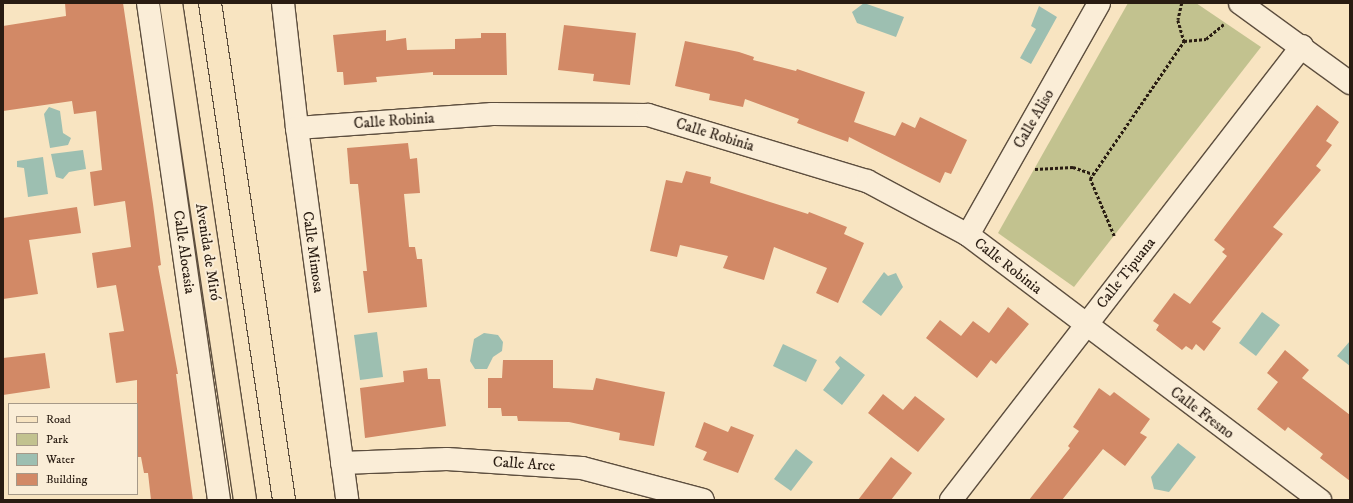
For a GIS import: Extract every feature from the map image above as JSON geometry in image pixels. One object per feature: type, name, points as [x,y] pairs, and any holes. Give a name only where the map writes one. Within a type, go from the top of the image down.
[{"type":"main road","name":"Avenida de Miró","points":[[171,3],[246,500]]},
{"type":"main road","points":[[210,3],[284,500]]},
{"type":"street","name":"Calle Alocasia","points":[[148,3],[219,500]]},
{"type":"street","name":"Calle Mimosa","points":[[283,3],[297,128],[347,500]]},
{"type":"street","name":"Calle Aliso","points":[[968,236],[1100,3]]},
{"type":"street","points":[[1240,3],[1302,46],[1350,83]]},
{"type":"street","name":"Calle Tipuana","points":[[951,500],[1302,46]]},
{"type":"street","name":"Calle Robinia","points":[[297,128],[492,114],[648,115],[867,181],[968,236],[1085,325]]},
{"type":"street","name":"Calle Fresno","points":[[1085,325],[1320,500]]},
{"type":"street","name":"Calle Arce","points":[[342,463],[447,459],[582,468],[703,500]]},
{"type":"path","points":[[1182,3],[1178,20],[1184,41]]},
{"type":"path","points":[[1184,41],[1206,39],[1225,23]]},
{"type":"path","points":[[1114,236],[1090,179],[1184,41]]},
{"type":"path","points":[[1034,170],[1073,167],[1094,174]]},
{"type":"green space","points":[[1128,3],[1196,3],[1261,47],[1074,287],[998,233]]},
{"type":"water","points":[[864,3],[904,17],[896,37],[857,23],[852,12]]},
{"type":"water","points":[[1039,6],[1057,17],[1031,64],[1020,58],[1036,29],[1031,26]]},
{"type":"water","points":[[49,107],[60,111],[63,133],[71,138],[68,145],[50,148],[44,114]]},
{"type":"water","points":[[83,150],[86,169],[69,172],[63,179],[56,177],[51,154]]},
{"type":"water","points":[[43,157],[48,194],[28,197],[24,168],[17,167],[17,161]]},
{"type":"water","points":[[884,272],[888,276],[896,273],[903,287],[881,316],[862,302]]},
{"type":"water","points":[[1262,312],[1280,325],[1256,356],[1239,343]]},
{"type":"water","points":[[377,332],[383,377],[360,380],[354,335]]},
{"type":"water","points":[[484,333],[498,335],[503,342],[502,351],[493,357],[487,369],[475,369],[470,361],[474,339]]},
{"type":"water","points":[[1350,341],[1350,366],[1337,356]]},
{"type":"water","points":[[783,344],[817,360],[806,382],[773,366]]},
{"type":"water","points":[[840,356],[865,375],[842,405],[823,390],[840,368],[835,362]]},
{"type":"water","points":[[1178,443],[1196,457],[1169,492],[1154,489],[1151,477]]},
{"type":"water","points":[[796,449],[813,462],[791,491],[774,479]]},
{"type":"building","points":[[65,3],[123,3],[153,204],[161,265],[158,266],[178,374],[176,374],[193,500],[151,500],[148,473],[144,473],[141,457],[138,457],[137,380],[116,383],[109,333],[124,331],[116,285],[97,288],[92,253],[131,247],[125,201],[94,206],[90,172],[102,170],[96,111],[74,114],[72,101],[3,111],[3,26],[66,16]]},
{"type":"building","points":[[564,25],[636,33],[630,85],[593,81],[594,74],[558,70]]},
{"type":"building","points":[[386,30],[386,41],[406,38],[407,50],[455,49],[455,39],[481,38],[481,33],[506,33],[507,75],[433,75],[433,72],[376,77],[377,82],[344,85],[343,72],[337,72],[333,35]]},
{"type":"building","points":[[685,41],[739,52],[754,57],[753,60],[796,71],[797,69],[865,92],[854,122],[895,136],[902,122],[915,128],[920,117],[967,140],[951,174],[945,172],[940,183],[849,137],[848,142],[797,123],[799,119],[745,99],[743,107],[709,100],[710,94],[675,86]]},
{"type":"building","points":[[1317,105],[1339,122],[1326,141],[1332,145],[1316,166],[1321,170],[1273,227],[1283,234],[1212,322],[1221,328],[1204,351],[1196,344],[1192,350],[1186,346],[1182,350],[1156,330],[1159,325],[1153,321],[1174,293],[1190,304],[1227,256],[1222,252],[1225,249],[1214,240]]},
{"type":"building","points":[[408,143],[410,159],[417,158],[420,193],[404,194],[409,247],[415,247],[417,259],[422,259],[427,307],[368,313],[363,271],[367,271],[358,184],[350,184],[347,148]]},
{"type":"building","points":[[686,171],[711,177],[710,183],[808,214],[809,212],[847,227],[844,234],[864,243],[838,303],[816,293],[827,268],[774,247],[764,280],[723,268],[728,256],[680,245],[677,257],[650,251],[666,180],[682,183]]},
{"type":"building","points":[[77,207],[81,233],[29,240],[38,294],[3,299],[3,218]]},
{"type":"building","points":[[1008,307],[1029,324],[996,364],[991,360],[977,378],[926,338],[940,320],[961,336],[973,321],[989,333]]},
{"type":"building","points":[[1285,350],[1309,370],[1302,378],[1350,415],[1350,481],[1320,458],[1323,454],[1288,427],[1285,431],[1257,409],[1278,382],[1267,373]]},
{"type":"building","points":[[45,353],[50,388],[3,395],[3,358]]},
{"type":"building","points":[[503,360],[553,360],[553,388],[593,390],[596,378],[665,392],[654,446],[619,440],[620,433],[569,422],[518,421],[517,416],[502,416],[501,408],[488,408],[488,378],[502,378]]},
{"type":"building","points":[[427,368],[428,379],[440,379],[446,426],[365,438],[360,388],[404,382],[403,371]]},
{"type":"building","points":[[1099,388],[1110,396],[1114,392],[1150,419],[1140,433],[1147,437],[1125,466],[1103,449],[1062,500],[1029,500],[1070,448],[1068,446],[1079,431],[1073,427]]},
{"type":"building","points":[[883,394],[903,410],[915,396],[945,419],[918,452],[868,413]]},
{"type":"building","points":[[704,422],[728,432],[731,426],[754,435],[738,473],[703,460],[707,452],[695,447]]},
{"type":"building","points":[[891,457],[912,473],[891,500],[858,500]]}]
